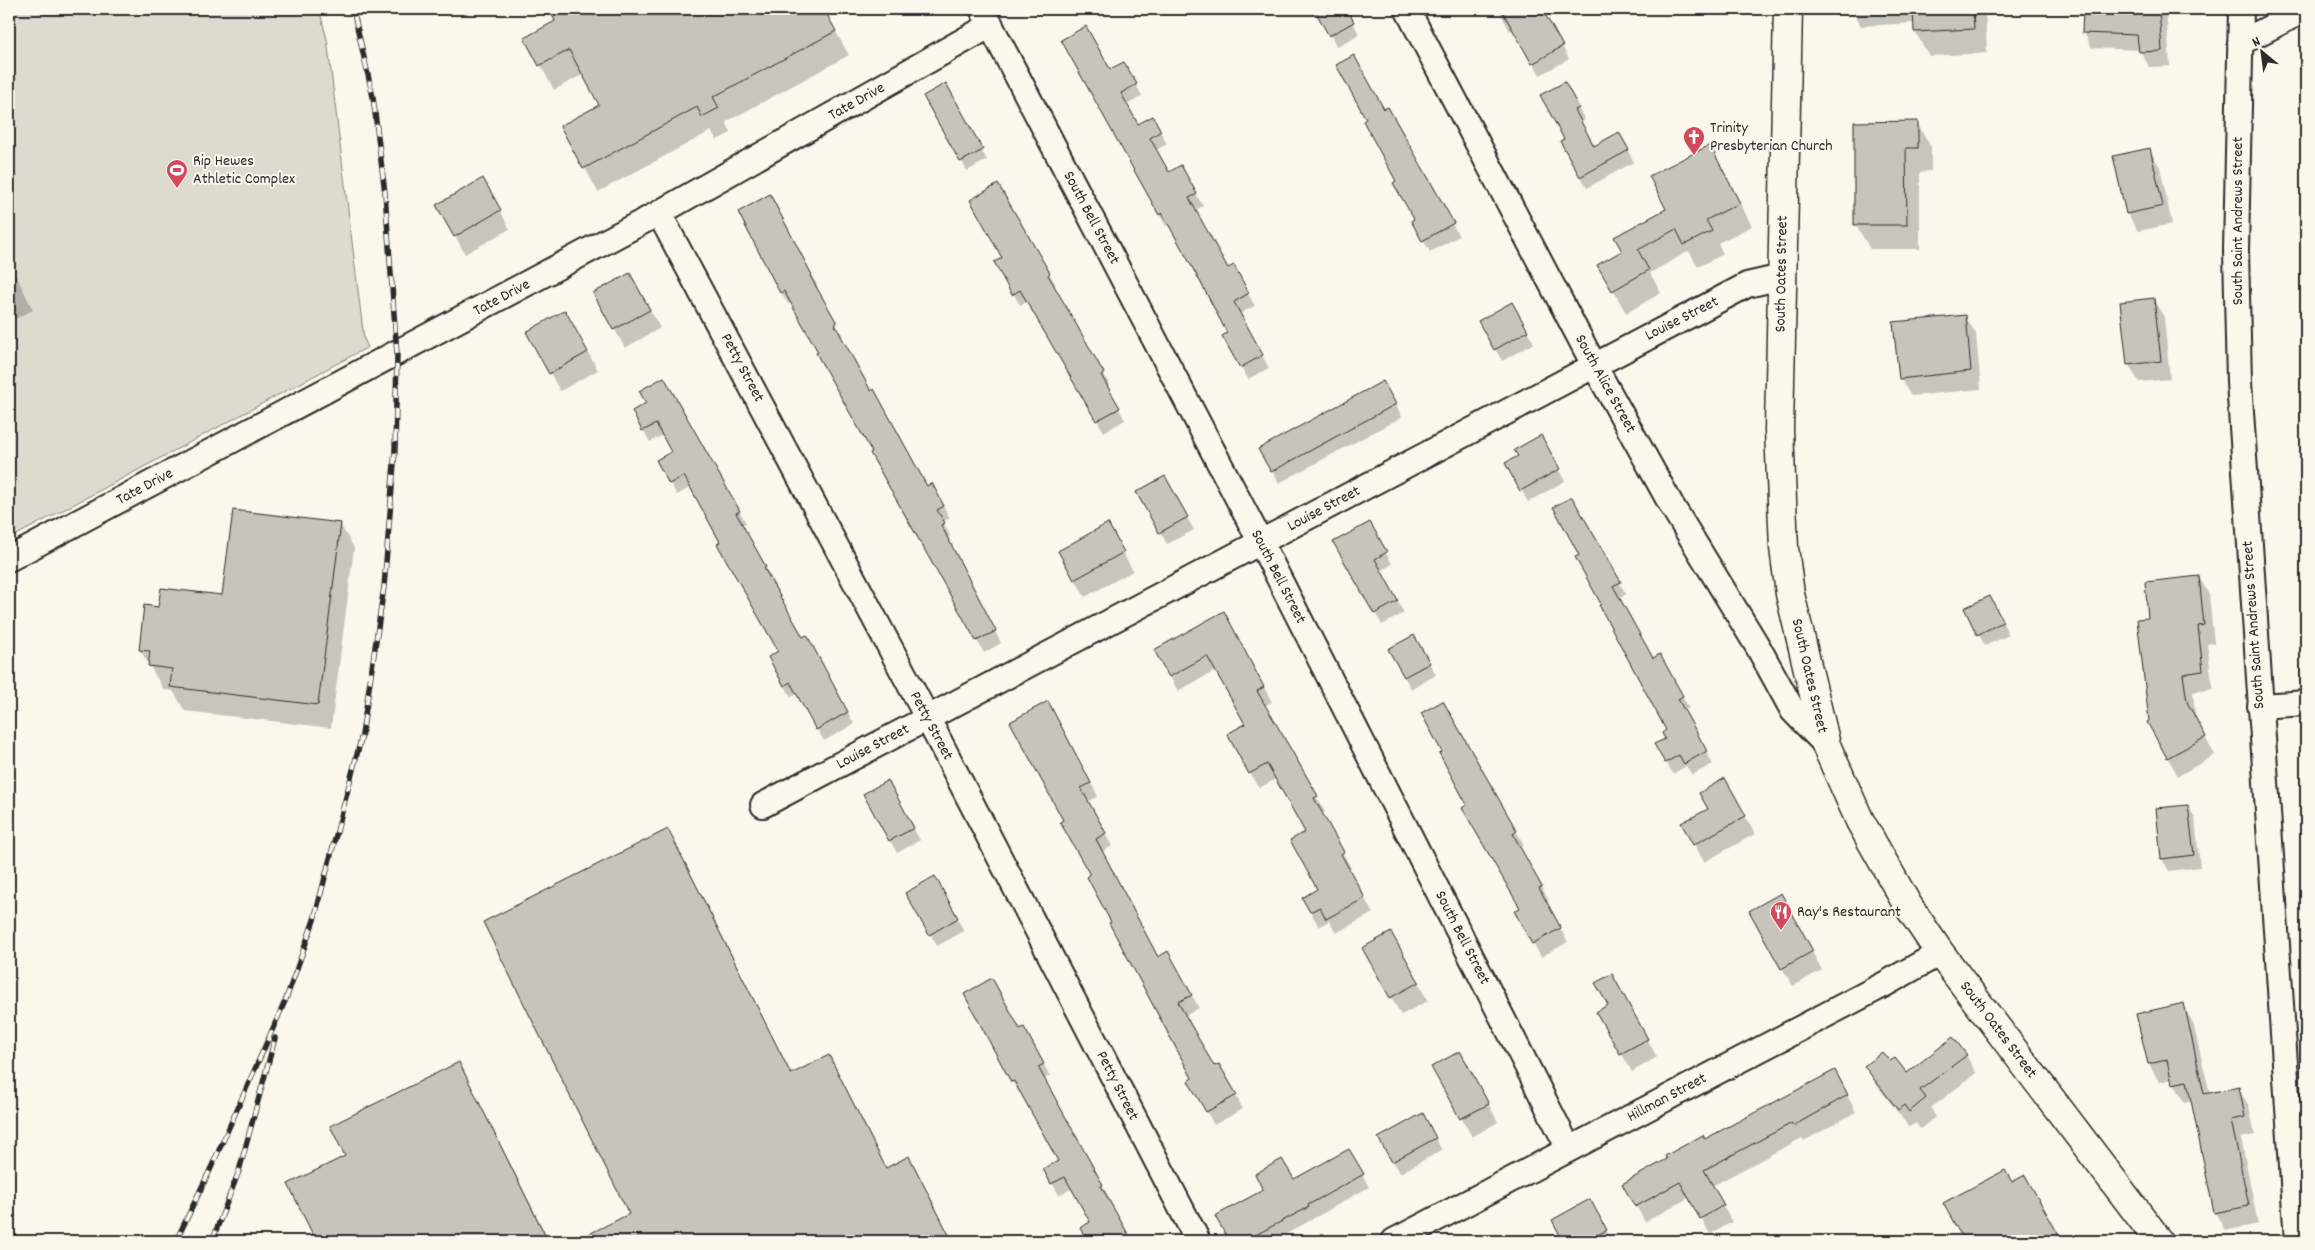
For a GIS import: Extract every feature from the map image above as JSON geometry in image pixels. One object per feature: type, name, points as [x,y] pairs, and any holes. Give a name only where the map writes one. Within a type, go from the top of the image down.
[{"type":"main road","name":"South Oates Street","points":[[1788,9],[1779,430],[1784,548],[1790,594],[1826,745],[1860,821],[1883,864],[1940,953],[2159,1241]]},
{"type":"street","name":"South Alice Street","points":[[1407,9],[1594,365],[1672,506],[1758,647],[1793,710],[1826,745]]},
{"type":"street","name":"South Saint Andrews Street","points":[[2241,9],[2236,250],[2239,382],[2297,1241]]},
{"type":"street","points":[[2240,43],[2306,9]]},
{"type":"street","name":"Tate Drive","points":[[9,560],[659,213],[986,17]]},
{"type":"street","name":"South Bell Street","points":[[986,17],[1261,542],[1569,1149]]},
{"type":"street","name":"Petty Street","points":[[659,213],[928,718],[1198,1241]]},
{"type":"street","name":"Louise Street","points":[[763,805],[1747,285],[1782,277]]},
{"type":"street","points":[[2260,706],[2306,703]]},
{"type":"street","name":"Hillman Street","points":[[1394,1241],[1885,984],[1940,953]]},
{"type":"shaded area","name":"Rip Hewes Athletic Complex","points":[[9,9],[319,9],[327,39],[364,339],[368,347],[9,539]]},
{"type":"building","points":[[549,9],[824,9],[836,31],[713,97],[719,108],[702,117],[697,107],[583,169],[560,126],[599,105],[569,50],[539,66],[524,38],[555,21]]},
{"type":"building","points":[[1314,9],[1347,9],[1354,22],[1329,36]]},
{"type":"building","points":[[1501,9],[1542,9],[1563,46],[1532,64]]},
{"type":"building","points":[[1913,9],[1973,9],[1974,29],[1914,32]]},
{"type":"building","points":[[2083,9],[2159,9],[2162,51],[2139,52],[2137,35],[2082,33]]},
{"type":"building","points":[[1086,26],[1110,69],[1124,62],[1137,84],[1121,93],[1138,124],[1153,116],[1161,131],[1150,138],[1169,172],[1181,165],[1197,194],[1189,198],[1228,268],[1234,265],[1249,293],[1234,302],[1263,355],[1240,368],[1222,336],[1227,333],[1201,283],[1162,213],[1159,215],[1061,40]]},
{"type":"building","points":[[1354,55],[1384,109],[1388,107],[1454,223],[1422,241],[1411,221],[1414,219],[1393,183],[1396,181],[1363,121],[1366,119],[1336,65]]},
{"type":"building","points":[[1565,82],[1579,108],[1575,110],[1594,146],[1619,132],[1629,150],[1580,177],[1560,141],[1564,139],[1540,95]]},
{"type":"building","points":[[946,83],[983,150],[960,162],[923,96]]},
{"type":"building","points":[[1918,121],[1918,148],[1906,148],[1907,225],[1854,225],[1854,122]]},
{"type":"building","points":[[1710,145],[1740,203],[1706,220],[1712,231],[1684,245],[1676,229],[1638,250],[1649,270],[1612,291],[1597,265],[1622,251],[1614,237],[1666,209],[1649,176]]},
{"type":"building","points":[[2150,148],[2163,206],[2126,214],[2113,156]]},
{"type":"building","points":[[483,178],[501,210],[454,237],[436,205]]},
{"type":"building","points":[[998,184],[1050,273],[1048,275],[1104,373],[1101,375],[1120,408],[1096,421],[1020,290],[1012,295],[994,262],[1002,258],[970,200]]},
{"type":"building","points":[[770,194],[812,275],[810,276],[837,323],[835,325],[871,391],[874,389],[927,486],[932,483],[944,506],[937,510],[945,523],[941,525],[996,631],[976,641],[870,453],[872,452],[816,353],[818,352],[784,291],[780,293],[738,212]]},
{"type":"building","points":[[630,273],[650,310],[613,330],[593,293]]},
{"type":"building","points":[[2154,298],[2161,361],[2127,365],[2120,302]]},
{"type":"building","points":[[1512,302],[1528,331],[1494,350],[1478,321]]},
{"type":"building","points":[[565,310],[588,352],[549,374],[526,332]]},
{"type":"building","points":[[1966,315],[1971,371],[1899,379],[1893,322]]},
{"type":"building","points":[[664,377],[740,511],[736,513],[766,567],[764,568],[803,637],[807,635],[848,712],[816,730],[790,682],[784,686],[768,657],[778,651],[717,544],[720,542],[684,476],[669,484],[656,460],[671,452],[656,424],[642,431],[632,411],[646,403],[639,391]]},
{"type":"building","points":[[1383,381],[1396,404],[1271,472],[1258,449]]},
{"type":"building","points":[[1541,435],[1560,469],[1520,491],[1505,463],[1518,456],[1514,450]]},
{"type":"building","points":[[1165,476],[1188,517],[1159,533],[1136,492]]},
{"type":"building","points":[[1572,497],[1621,582],[1613,586],[1653,658],[1660,654],[1683,696],[1678,699],[1707,751],[1684,764],[1679,755],[1665,763],[1654,744],[1665,739],[1662,733],[1666,730],[1599,605],[1601,604],[1575,557],[1579,555],[1553,507]]},
{"type":"building","points":[[233,510],[341,523],[318,705],[170,687],[172,669],[148,666],[150,651],[139,650],[144,605],[158,607],[161,588],[222,595]]},
{"type":"building","points":[[1370,522],[1387,552],[1375,559],[1398,601],[1374,614],[1333,542]]},
{"type":"building","points":[[1108,523],[1124,552],[1074,580],[1058,551]]},
{"type":"building","points":[[2199,576],[2204,625],[2198,626],[2203,671],[2183,674],[2187,702],[2206,737],[2167,758],[2147,722],[2149,721],[2137,619],[2148,618],[2145,582]]},
{"type":"building","points":[[1990,596],[2003,622],[1977,635],[1964,608]]},
{"type":"building","points":[[1224,611],[1264,687],[1257,691],[1318,796],[1314,798],[1344,852],[1341,854],[1365,898],[1326,919],[1320,907],[1310,912],[1302,898],[1317,889],[1290,840],[1305,832],[1267,764],[1249,774],[1227,734],[1245,724],[1207,656],[1169,677],[1154,650]]},
{"type":"building","points":[[1414,635],[1430,663],[1404,677],[1388,649]]},
{"type":"building","points":[[1048,701],[1091,783],[1081,788],[1106,833],[1096,839],[1158,957],[1168,951],[1192,995],[1178,1002],[1214,1066],[1219,1064],[1237,1095],[1206,1112],[1188,1081],[1192,1078],[1109,923],[1111,922],[1087,877],[1090,875],[1060,822],[1063,820],[1010,722]]},
{"type":"building","points":[[1443,701],[1517,831],[1513,834],[1542,887],[1539,888],[1561,928],[1532,944],[1514,911],[1520,908],[1462,808],[1467,805],[1439,753],[1442,752],[1421,713]]},
{"type":"building","points":[[1725,778],[1746,816],[1693,845],[1681,823],[1708,809],[1699,793]]},
{"type":"building","points":[[888,780],[914,828],[889,841],[863,794]]},
{"type":"building","points":[[2188,805],[2194,855],[2161,859],[2156,808]]},
{"type":"building","points":[[668,829],[791,1074],[829,1055],[886,1168],[909,1156],[952,1241],[575,1241],[629,1214],[483,922]]},
{"type":"building","points":[[935,876],[958,918],[929,935],[905,893]]},
{"type":"building","name":"Ray's Restaurant","points":[[1781,893],[1813,951],[1781,969],[1749,911]]},
{"type":"building","points":[[1391,932],[1419,982],[1390,998],[1362,948]]},
{"type":"building","points":[[1612,974],[1648,1039],[1620,1054],[1596,1012],[1608,1005],[1595,983]]},
{"type":"building","points":[[992,978],[1020,1029],[1024,1027],[1044,1064],[1038,1067],[1132,1241],[1087,1241],[1080,1228],[1090,1222],[1065,1177],[1051,1184],[1043,1169],[1058,1161],[1014,1081],[1011,1082],[964,994]]},
{"type":"building","points":[[2184,1003],[2204,1094],[2239,1087],[2245,1117],[2231,1120],[2249,1206],[2214,1213],[2187,1081],[2172,1084],[2167,1060],[2148,1064],[2136,1014]]},
{"type":"building","points":[[1953,1037],[1967,1055],[1920,1090],[1926,1098],[1909,1112],[1904,1105],[1898,1110],[1864,1066],[1882,1052],[1890,1061],[1895,1058],[1907,1073]]},
{"type":"building","points":[[1460,1051],[1489,1104],[1460,1119],[1431,1067]]},
{"type":"building","points":[[459,1062],[548,1241],[316,1241],[288,1184],[345,1156],[330,1126]]},
{"type":"building","points":[[1835,1070],[1848,1095],[1793,1126],[1792,1123],[1704,1170],[1724,1205],[1700,1219],[1680,1182],[1635,1207],[1622,1184],[1667,1159],[1665,1156],[1703,1135],[1705,1139]]},
{"type":"building","points":[[1423,1113],[1436,1138],[1392,1162],[1378,1138]]},
{"type":"building","points":[[1349,1149],[1364,1174],[1308,1205],[1309,1207],[1244,1241],[1229,1241],[1215,1216],[1263,1190],[1255,1174],[1282,1159],[1294,1179]]},
{"type":"building","points":[[2005,1170],[2012,1182],[2025,1175],[2062,1241],[1964,1241],[1943,1203]]},
{"type":"building","points":[[1590,1199],[1607,1230],[1586,1241],[1563,1241],[1552,1220]]},
{"type":"railway","points":[[176,1241],[211,1168],[286,999],[314,920],[362,735],[384,587],[395,451],[397,354],[385,193],[373,97],[353,9]]},
{"type":"railway","points":[[212,1241],[239,1171],[275,1038]]},
{"type":"place","name":"Trinity Presbyterian Church","points":[[1694,156]]},
{"type":"place","name":"Rip Hewes Athletic Complex","points":[[177,189]]},
{"type":"place","name":"Ray's Restaurant","points":[[1781,931]]}]
